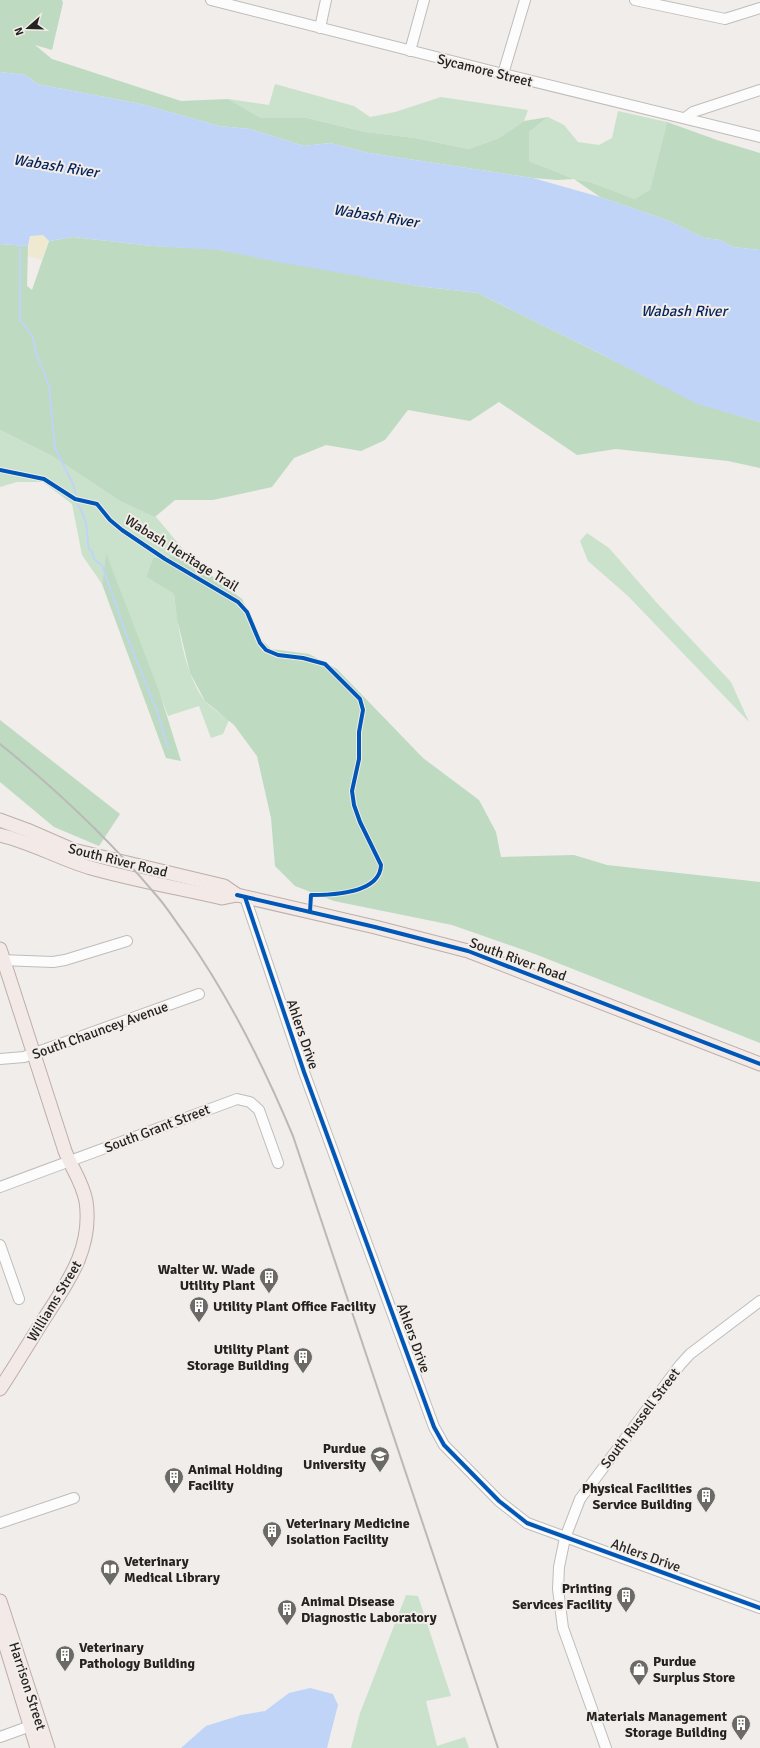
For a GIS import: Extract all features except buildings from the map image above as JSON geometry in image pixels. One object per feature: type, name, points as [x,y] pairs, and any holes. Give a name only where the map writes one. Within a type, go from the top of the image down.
[{"type":"main road","name":"South River Road","points":[[0,820],[73,850],[224,886],[241,896],[375,927],[468,951],[760,1064]]},
{"type":"main road","name":"South River Road","points":[[0,835],[10,837],[63,859],[92,868],[222,898],[241,896]]},
{"type":"main road","name":"Williams Street","points":[[0,1373],[70,1263],[78,1237],[79,1214],[70,1178],[69,1162],[1,957]]},
{"type":"main road","name":"Williams Street","points":[[0,1390],[74,1271],[84,1247],[87,1232],[86,1201],[78,1174],[69,1162]]},
{"type":"main road","name":"Harrison Street","points":[[0,1601],[7,1648]]},
{"type":"main road","name":"Harrison Street","points":[[0,1628],[35,1724],[48,1748]]},
{"type":"main road","name":"Harrison Street","points":[[35,1724],[37,1748]]},
{"type":"street","name":"Sycamore Street","points":[[211,0],[410,51],[760,137]]},
{"type":"street","points":[[320,28],[326,0]]},
{"type":"street","points":[[410,51],[424,0]]},
{"type":"street","points":[[503,74],[525,0]]},
{"type":"street","points":[[635,0],[725,19],[760,8]]},
{"type":"street","points":[[685,118],[693,112],[760,90]]},
{"type":"street","name":"Ahlers Drive","points":[[241,896],[434,1427],[444,1445],[514,1515],[527,1524],[760,1608]]},
{"type":"street","points":[[1,957],[53,962],[65,960],[127,941]]},
{"type":"street","name":"South Chauncey Avenue","points":[[0,1059],[21,1058],[34,1054],[199,994]]},
{"type":"street","name":"South Grant Street","points":[[0,1188],[237,1099],[250,1102],[259,1110],[278,1163]]},
{"type":"street","points":[[0,1245],[19,1299]]},
{"type":"street","name":"South Russell Street","points":[[606,1748],[568,1645],[559,1610],[558,1582],[566,1538],[580,1499],[680,1365],[690,1354],[760,1301]]},
{"type":"street","points":[[0,1524],[74,1498]]},
{"type":"street","points":[[0,1737],[35,1724]]},
{"type":"green space","points":[[0,0],[62,0],[63,3],[52,50],[35,45],[52,59],[181,101],[228,99],[261,118],[307,118],[365,132],[415,138],[469,149],[499,138],[524,121],[548,117],[529,132],[529,161],[574,179],[557,180],[533,178],[369,153],[330,143],[304,146],[250,129],[219,126],[141,104],[37,84],[26,75],[0,72]]},
{"type":"green space","points":[[275,84],[354,106],[370,117],[395,112],[441,97],[528,110],[524,121],[499,138],[469,149],[415,138],[365,132],[307,118],[261,118],[228,99],[269,105]]},
{"type":"green space","points":[[618,111],[667,122],[650,191],[635,199],[590,182],[574,179],[529,161],[529,132],[548,117],[564,125],[578,142],[599,145],[612,138]]},
{"type":"green space","points":[[667,122],[717,140],[760,153],[760,250],[733,247],[720,240],[704,238],[667,220],[600,197],[574,179],[590,182],[635,199],[650,190]]},
{"type":"green space","points":[[73,237],[152,246],[215,249],[417,286],[478,293],[633,370],[730,413],[760,422],[760,468],[728,461],[616,449],[577,455],[499,402],[470,421],[408,410],[385,440],[361,451],[326,445],[294,458],[272,487],[213,500],[175,500],[155,517],[120,501],[52,456],[0,430],[0,244],[28,246],[27,286],[32,290],[49,241]]},
{"type":"green space","points":[[0,430],[52,456],[120,501],[156,517],[188,555],[153,558],[146,577],[174,594],[180,635],[187,664],[198,690],[205,701],[213,709],[229,720],[223,734],[211,738],[199,706],[168,716],[106,554],[102,584],[82,555],[72,504],[43,482],[17,482],[0,487]]},
{"type":"green space","points":[[587,533],[609,548],[656,602],[731,682],[749,722],[628,596],[588,561],[580,541]]},
{"type":"green space","points":[[106,553],[159,691],[181,761],[166,758],[102,584]]},
{"type":"green space","points":[[188,555],[219,582],[242,599],[262,640],[271,649],[309,654],[337,669],[423,758],[479,800],[496,832],[501,857],[574,855],[607,865],[760,882],[760,1043],[535,954],[452,925],[334,901],[295,886],[275,866],[271,818],[257,756],[234,725],[205,701],[190,673],[177,619],[174,594],[146,577],[153,558]]},
{"type":"green space","points":[[0,720],[120,814],[99,846],[54,827],[0,782]]},
{"type":"green space","points":[[406,1595],[418,1596],[451,1696],[426,1701],[437,1746],[465,1737],[469,1748],[351,1748],[360,1713]]},
{"type":"sand","points":[[34,234],[43,235],[49,241],[42,260],[28,256],[30,236]]},
{"type":"water","name":"Wabash River","points":[[0,72],[26,75],[37,84],[141,104],[219,126],[250,129],[304,146],[330,143],[369,153],[533,178],[600,197],[667,220],[704,238],[720,240],[733,247],[760,250],[760,422],[697,404],[478,293],[417,286],[277,262],[220,250],[152,246],[73,237],[49,241],[43,235],[30,236],[28,246],[0,244]]},
{"type":"water","points":[[310,1688],[333,1694],[338,1705],[327,1748],[181,1748],[206,1726],[241,1715],[265,1711],[289,1693]]},
{"type":"waterway","points":[[20,244],[20,320],[33,337],[37,357],[49,386],[55,448],[73,484],[76,494]]},
{"type":"waterway","points":[[78,505],[86,522],[89,550],[92,551],[94,559],[102,565],[126,634],[157,711],[168,748]]},
{"type":"railway","points":[[0,744],[42,779],[82,816],[120,854],[160,900],[217,982],[258,1057],[293,1136],[498,1748]]},
{"type":"cycle path","name":"Wabash Heritage Trail","points":[[0,470],[44,479],[75,499],[97,504],[110,520],[122,530],[165,559],[238,602],[247,612],[260,643],[266,650],[278,655],[303,658],[325,664],[360,699],[363,710],[359,732],[359,759],[352,791],[354,805],[360,822],[381,865],[379,875],[373,882],[354,891],[311,895],[310,912]]},
{"type":"cycle path","points":[[237,895],[375,927],[468,951],[760,1064]]},
{"type":"cycle path","points":[[245,897],[304,1072],[434,1427],[444,1445],[499,1501],[527,1523],[760,1608]]},
{"type":"place","name":"Walter W. Wade Utility Plant","points":[[269,1294]]},
{"type":"place","name":"Utility Plant Office Facility","points":[[199,1323]]},
{"type":"place","name":"Utility Plant Storage Building","points":[[303,1374]]},
{"type":"place","name":"Purdue University","points":[[380,1473]]},
{"type":"place","name":"Animal Holding Facility","points":[[174,1494]]},
{"type":"place","name":"Physical Facilities Service Building","points":[[706,1513]]},
{"type":"place","name":"Veterinary Medicine Isolation Facility","points":[[272,1548]]},
{"type":"place","name":"Veterinary Medical Library","points":[[110,1586]]},
{"type":"place","name":"Printing Services Facility","points":[[626,1613]]},
{"type":"place","name":"Animal Disease Diagnostic Laboratory","points":[[287,1626]]},
{"type":"place","name":"Veterinary Pathology Building","points":[[65,1672]]},
{"type":"place","name":"Purdue Surplus Store","points":[[639,1686]]},
{"type":"place","name":"Materials Management Storage Building","points":[[741,1741]]}]
